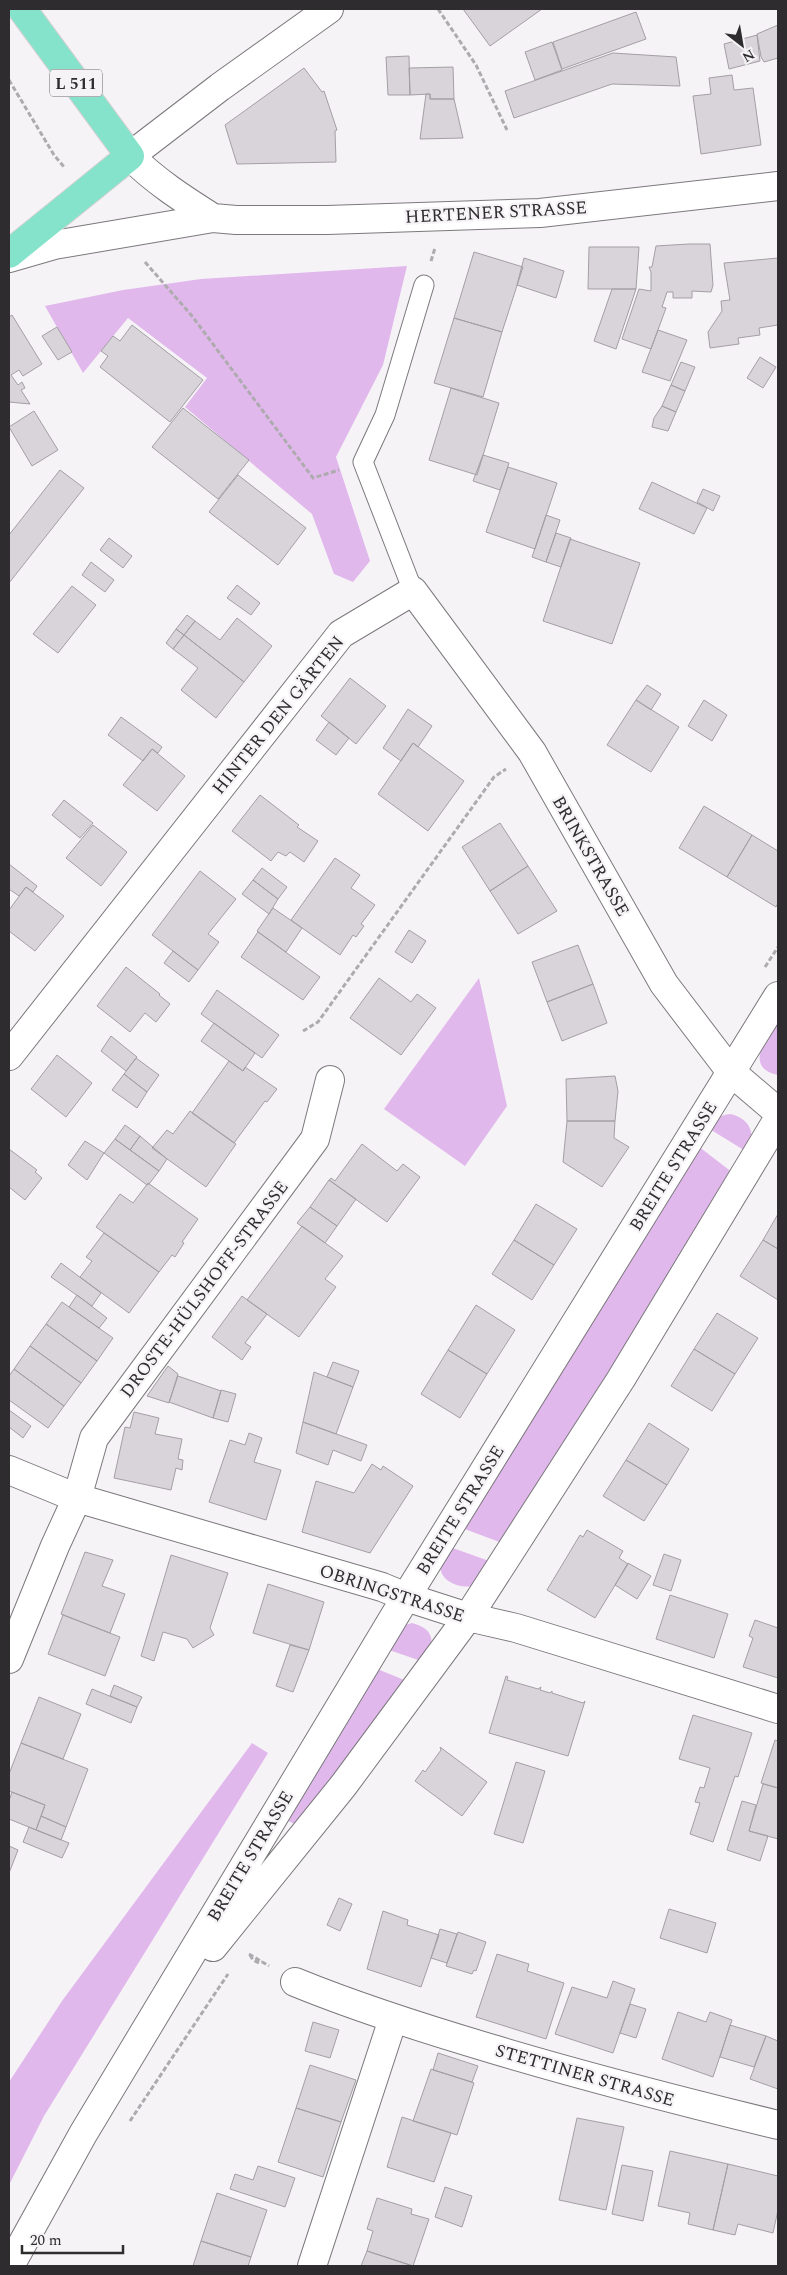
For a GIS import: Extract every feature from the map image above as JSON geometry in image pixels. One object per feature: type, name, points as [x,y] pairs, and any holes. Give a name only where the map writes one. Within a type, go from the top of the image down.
[{"type":"main road","name":"L 511","points":[[22,9],[130,156]]},
{"type":"main road","points":[[9,254],[130,156]]},
{"type":"street","points":[[130,156],[220,87],[330,9]]},
{"type":"street","name":"HERTENER STRASSE","points":[[130,156],[148,174],[172,192],[213,218]]},
{"type":"street","name":"HERTENER STRASSE","points":[[9,258],[54,245],[213,218],[236,220],[327,220],[540,213],[778,186]]},
{"type":"street","name":"BRINKSTRASSE","points":[[413,591],[532,752],[664,984],[731,1072],[778,1112]]},
{"type":"street","name":"HINTER DEN GÄRTEN","points":[[9,1056],[341,634],[413,591]]},
{"type":"street","name":"BREITE STRASSE","points":[[10,2266],[83,2134],[406,1597],[778,996]]},
{"type":"street","name":"DROSTE-HÜLSHOFF-STRASSE","points":[[9,1659],[77,1498],[94,1438],[315,1139],[330,1080]]},
{"type":"street","name":"BREITE STRASSE","points":[[148,2028],[344,1786],[468,1617],[621,1379],[778,1119]]},
{"type":"street","name":"OBRINGSTRASSE","points":[[9,1470],[77,1498],[363,1582],[468,1617],[516,1628],[778,1709]]},
{"type":"street","name":"STETTINER STRASSE","points":[[296,1982],[349,2004],[393,2019],[681,2102],[778,2125]]},
{"type":"street","points":[[312,2266],[393,2019]]},
{"type":"lane","points":[[413,591],[363,462],[385,415],[424,286]]},
{"type":"path","points":[[438,9],[476,65],[506,130]]},
{"type":"path","points":[[9,80],[54,155],[84,193]]},
{"type":"path","points":[[424,286],[444,216]]},
{"type":"path","points":[[120,234],[192,316],[312,478],[363,462]]},
{"type":"path","points":[[303,1032],[318,1022],[494,777],[532,752]]},
{"type":"shaded area","points":[[407,266],[383,365],[336,457],[370,561],[353,582],[334,574],[312,514],[185,407],[207,378],[128,318],[83,373],[45,306],[123,290],[201,279]]},
{"type":"shaded area","points":[[479,978],[507,1106],[465,1166],[384,1109]]},
{"type":"shaded area","points":[[778,1016],[778,1075],[767,1071],[761,1065],[760,1058],[764,1041]]},
{"type":"shaded area","points":[[731,1114],[738,1116],[750,1128],[751,1139],[747,1152],[708,1128],[718,1118]]},
{"type":"shaded area","points":[[698,1146],[733,1173],[502,1543],[462,1528]]},
{"type":"shaded area","points":[[450,1547],[492,1562],[473,1586],[461,1586],[450,1582],[442,1573],[440,1568],[441,1561]]},
{"type":"shaded area","points":[[412,1623],[426,1629],[431,1638],[430,1649],[424,1662],[386,1649],[402,1626]]},
{"type":"shaded area","points":[[375,1668],[409,1682],[298,1826],[281,1817]]},
{"type":"shaded area","points":[[252,1743],[268,1753],[44,2116],[9,2185],[9,2082],[62,2001]]},
{"type":"building","points":[[463,9],[542,9],[490,46]]},
{"type":"building","points":[[636,12],[646,39],[562,69],[553,42]]},
{"type":"building","points":[[778,25],[778,58],[764,62],[761,57],[757,34]]},
{"type":"building","points":[[757,35],[760,61],[729,69],[724,44]]},
{"type":"building","points":[[552,42],[562,70],[535,80],[525,52]]},
{"type":"building","points":[[613,53],[676,57],[680,86],[612,84],[514,118],[505,91]]},
{"type":"building","points":[[409,56],[410,95],[388,95],[386,57]]},
{"type":"building","points":[[453,67],[454,99],[430,99],[430,94],[410,95],[409,68]]},
{"type":"building","points":[[304,68],[322,92],[324,91],[337,130],[335,131],[336,162],[237,164],[225,125]]},
{"type":"building","points":[[732,75],[734,90],[753,88],[761,145],[701,154],[693,96],[711,94],[709,78]]},
{"type":"building","points":[[426,94],[430,94],[430,99],[454,99],[463,138],[420,139]]},
{"type":"building","points":[[710,244],[713,285],[711,292],[692,291],[692,298],[673,298],[673,292],[667,292],[662,307],[666,308],[651,349],[622,339],[639,289],[651,291],[651,272],[649,267],[652,267],[656,246]]},
{"type":"building","points":[[589,247],[639,247],[636,289],[588,289]]},
{"type":"building","points":[[474,252],[523,267],[502,332],[454,318]]},
{"type":"building","points":[[524,258],[564,271],[556,298],[517,285]]},
{"type":"building","points":[[778,258],[778,325],[759,328],[760,335],[738,338],[739,344],[710,348],[708,332],[722,311],[721,301],[730,300],[724,263]]},
{"type":"building","points":[[612,289],[636,289],[616,349],[594,341]]},
{"type":"building","points":[[12,315],[42,364],[23,376],[19,370],[11,375],[18,385],[22,382],[25,388],[21,390],[30,404],[9,402],[9,317]]},
{"type":"building","points":[[454,318],[502,332],[483,397],[434,383]]},
{"type":"building","points":[[132,325],[203,380],[170,422],[100,367],[108,356],[101,351],[113,336],[120,341]]},
{"type":"building","points":[[57,327],[72,352],[58,360],[42,336]]},
{"type":"building","points":[[658,330],[687,340],[670,381],[642,372]]},
{"type":"building","points":[[760,357],[776,367],[763,388],[747,378]]},
{"type":"building","points":[[681,362],[695,367],[685,391],[671,385]]},
{"type":"building","points":[[671,385],[685,391],[676,412],[662,406]]},
{"type":"building","points":[[451,388],[499,403],[477,475],[429,460]]},
{"type":"building","points":[[662,406],[676,412],[668,431],[652,427],[654,418]]},
{"type":"building","points":[[183,408],[249,460],[218,499],[152,447]]},
{"type":"building","points":[[34,411],[58,450],[32,466],[9,427]]},
{"type":"building","points":[[483,455],[509,463],[500,490],[473,481]]},
{"type":"building","points":[[508,467],[557,483],[535,549],[486,532]]},
{"type":"building","points":[[60,470],[84,488],[9,583],[9,535]]},
{"type":"building","points":[[238,475],[306,528],[278,565],[209,512]]},
{"type":"building","points":[[652,482],[707,508],[694,534],[639,509]]},
{"type":"building","points":[[703,489],[720,496],[713,511],[697,502]]},
{"type":"building","points":[[546,515],[560,520],[546,562],[532,557]]},
{"type":"building","points":[[556,533],[571,538],[561,567],[546,562]]},
{"type":"building","points":[[109,538],[132,556],[123,568],[100,550]]},
{"type":"building","points":[[570,539],[640,563],[612,644],[543,621]]},
{"type":"building","points":[[91,562],[114,580],[105,592],[82,575]]},
{"type":"building","points":[[237,585],[260,603],[251,615],[227,598]]},
{"type":"building","points":[[72,586],[96,605],[58,653],[33,634]]},
{"type":"building","points":[[187,615],[195,621],[184,635],[176,629]]},
{"type":"building","points":[[237,618],[272,646],[244,682],[184,635],[195,621],[220,640]]},
{"type":"building","points":[[176,629],[184,635],[173,649],[166,643]]},
{"type":"building","points":[[184,635],[244,682],[216,718],[181,690],[198,668],[173,649]]},
{"type":"building","points":[[350,678],[386,706],[356,744],[321,716]]},
{"type":"building","points":[[647,685],[661,694],[651,710],[636,700]]},
{"type":"building","points":[[636,700],[679,727],[651,772],[607,745]]},
{"type":"building","points":[[704,700],[727,715],[712,741],[688,726]]},
{"type":"building","points":[[408,709],[432,726],[418,747],[413,743],[401,761],[383,748]]},
{"type":"building","points":[[121,717],[162,747],[158,753],[152,749],[143,761],[108,735]]},
{"type":"building","points":[[329,722],[349,738],[336,755],[316,740]]},
{"type":"building","points":[[413,743],[464,781],[428,831],[378,794]]},
{"type":"building","points":[[152,749],[185,776],[157,811],[123,785]]},
{"type":"building","points":[[260,795],[299,825],[297,827],[318,841],[304,862],[290,852],[286,856],[278,852],[271,861],[232,831]]},
{"type":"building","points":[[64,800],[93,823],[80,838],[52,815]]},
{"type":"building","points":[[704,806],[752,835],[727,877],[679,848]]},
{"type":"building","points":[[500,823],[528,866],[490,891],[462,847]]},
{"type":"building","points":[[93,825],[127,852],[101,886],[66,858]]},
{"type":"building","points":[[752,835],[778,851],[778,903],[776,907],[727,877]]},
{"type":"building","points":[[335,858],[360,875],[351,888],[375,905],[361,924],[364,926],[356,937],[353,935],[340,955],[291,920]]},
{"type":"building","points":[[9,864],[37,886],[33,892],[26,887],[19,896],[9,889]]},
{"type":"building","points":[[528,866],[557,911],[518,934],[490,891]]},
{"type":"building","points":[[262,868],[287,887],[278,899],[253,880]]},
{"type":"building","points":[[200,871],[236,899],[208,934],[219,942],[198,970],[152,935]]},
{"type":"building","points":[[253,880],[278,899],[269,914],[242,894]]},
{"type":"building","points":[[26,887],[64,916],[35,951],[9,931],[9,910]]},
{"type":"building","points":[[273,908],[302,928],[286,952],[257,931]]},
{"type":"building","points":[[409,930],[426,941],[412,963],[395,952]]},
{"type":"building","points":[[258,932],[320,977],[303,1000],[241,957]]},
{"type":"building","points":[[578,945],[593,984],[547,1002],[532,962]]},
{"type":"building","points":[[173,951],[198,970],[189,982],[164,963]]},
{"type":"building","points":[[126,967],[170,1004],[156,1022],[145,1013],[130,1032],[97,1006]]},
{"type":"building","points":[[379,978],[411,1002],[417,994],[436,1008],[401,1055],[350,1018]]},
{"type":"building","points":[[593,984],[607,1023],[562,1041],[547,1002]]},
{"type":"building","points":[[217,990],[279,1035],[262,1058],[201,1014]]},
{"type":"building","points":[[214,1023],[255,1053],[243,1071],[201,1041]]},
{"type":"building","points":[[111,1036],[137,1057],[126,1071],[101,1051]]},
{"type":"building","points":[[57,1055],[92,1083],[66,1117],[31,1089]]},
{"type":"building","points":[[136,1058],[159,1075],[147,1092],[124,1074]]},
{"type":"building","points":[[229,1061],[243,1071],[245,1067],[277,1089],[267,1102],[265,1101],[234,1143],[192,1113]]},
{"type":"building","points":[[124,1074],[147,1092],[137,1108],[112,1090]]},
{"type":"building","points":[[615,1076],[618,1091],[615,1121],[567,1121],[566,1079]]},
{"type":"building","points":[[190,1111],[236,1144],[206,1187],[152,1148],[167,1130],[173,1134]]},
{"type":"building","points":[[567,1121],[615,1121],[614,1138],[629,1147],[602,1187],[563,1162]]},
{"type":"building","points":[[125,1125],[140,1136],[130,1150],[115,1139]]},
{"type":"building","points":[[140,1136],[167,1159],[159,1171],[130,1150]]},
{"type":"building","points":[[115,1139],[159,1171],[149,1184],[147,1185],[104,1153]]},
{"type":"building","points":[[85,1141],[104,1153],[87,1180],[68,1165]]},
{"type":"building","points":[[362,1144],[397,1171],[403,1164],[420,1177],[387,1222],[329,1180],[331,1178],[335,1181]]},
{"type":"building","points":[[9,1149],[37,1170],[35,1172],[42,1178],[25,1200],[9,1187]]},
{"type":"building","points":[[329,1180],[356,1199],[337,1226],[310,1207]]},
{"type":"building","points":[[148,1183],[198,1219],[182,1242],[184,1243],[175,1257],[172,1255],[159,1272],[96,1227],[120,1194],[133,1203]]},
{"type":"building","points":[[536,1204],[577,1229],[554,1265],[514,1240]]},
{"type":"building","points":[[310,1207],[337,1226],[325,1243],[297,1223]]},
{"type":"building","points":[[778,1214],[778,1249],[763,1240]]},
{"type":"building","points":[[302,1226],[343,1256],[325,1279],[336,1287],[299,1337],[247,1300]]},
{"type":"building","points":[[104,1233],[159,1272],[129,1313],[80,1277],[92,1261],[86,1257]]},
{"type":"building","points":[[514,1240],[554,1265],[532,1300],[492,1274]]},
{"type":"building","points":[[763,1240],[778,1249],[778,1300],[740,1276]]},
{"type":"building","points":[[61,1263],[101,1293],[92,1306],[51,1277]]},
{"type":"building","points":[[77,1295],[107,1318],[99,1328],[69,1307]]},
{"type":"building","points":[[242,1296],[267,1314],[245,1343],[251,1347],[242,1360],[212,1337]]},
{"type":"building","points":[[62,1302],[113,1338],[97,1361],[46,1324]]},
{"type":"building","points":[[476,1305],[515,1330],[487,1374],[448,1350]]},
{"type":"building","points":[[717,1313],[758,1338],[735,1374],[694,1349]]},
{"type":"building","points":[[46,1324],[97,1361],[81,1383],[30,1346]]},
{"type":"building","points":[[30,1346],[81,1383],[64,1406],[14,1369]]},
{"type":"building","points":[[694,1349],[735,1374],[712,1411],[671,1386]]},
{"type":"building","points":[[448,1350],[487,1374],[460,1418],[421,1394]]},
{"type":"building","points":[[333,1362],[359,1371],[353,1387],[327,1377]]},
{"type":"building","points":[[168,1366],[178,1374],[169,1403],[147,1396]]},
{"type":"building","points":[[14,1369],[64,1406],[48,1428],[9,1400],[9,1376]]},
{"type":"building","points":[[314,1372],[353,1387],[336,1434],[303,1422]]},
{"type":"building","points":[[178,1376],[221,1391],[213,1418],[169,1402]]},
{"type":"building","points":[[221,1390],[236,1394],[228,1422],[213,1418]]},
{"type":"building","points":[[9,1410],[31,1426],[23,1438],[9,1427]]},
{"type":"building","points":[[134,1412],[159,1418],[155,1434],[182,1439],[178,1459],[183,1460],[182,1470],[176,1468],[171,1490],[114,1478],[125,1427],[130,1428]]},
{"type":"building","points":[[303,1422],[367,1445],[361,1461],[333,1450],[328,1465],[296,1453]]},
{"type":"building","points":[[649,1423],[689,1449],[667,1485],[626,1460]]},
{"type":"building","points":[[249,1433],[262,1438],[254,1462],[281,1470],[266,1520],[209,1502],[230,1440],[245,1445]]},
{"type":"building","points":[[626,1460],[667,1485],[644,1521],[603,1496]]},
{"type":"building","points":[[372,1464],[381,1470],[383,1466],[413,1486],[370,1553],[302,1532],[316,1481],[354,1493]]},
{"type":"building","points":[[587,1530],[623,1551],[619,1558],[628,1564],[595,1618],[547,1590],[580,1535],[583,1537]]},
{"type":"building","points":[[85,1552],[113,1560],[102,1586],[125,1594],[110,1633],[61,1614]]},
{"type":"building","points":[[664,1554],[681,1560],[671,1591],[653,1585]]},
{"type":"building","points":[[171,1555],[228,1573],[210,1628],[214,1635],[193,1648],[187,1639],[163,1632],[154,1661],[141,1656]]},
{"type":"building","points":[[628,1563],[651,1576],[637,1599],[615,1585]]},
{"type":"building","points":[[268,1584],[324,1602],[309,1650],[253,1633]]},
{"type":"building","points":[[670,1595],[728,1614],[714,1658],[656,1639]]},
{"type":"building","points":[[63,1615],[120,1637],[105,1676],[48,1654]]},
{"type":"building","points":[[755,1620],[778,1628],[778,1678],[743,1667],[753,1638],[749,1636]]},
{"type":"building","points":[[290,1645],[309,1650],[293,1692],[276,1686]]},
{"type":"building","points":[[506,1676],[508,1677],[507,1680],[538,1689],[541,1687],[540,1690],[550,1693],[552,1691],[552,1693],[583,1703],[585,1701],[568,1756],[489,1733]]},
{"type":"building","points":[[114,1685],[142,1697],[137,1707],[110,1696]]},
{"type":"building","points":[[92,1689],[137,1707],[131,1723],[86,1704]]},
{"type":"building","points":[[39,1697],[81,1714],[63,1759],[21,1743]]},
{"type":"building","points":[[693,1715],[752,1733],[738,1777],[735,1776],[713,1842],[690,1834],[700,1803],[695,1802],[700,1787],[704,1788],[710,1768],[679,1759]]},
{"type":"building","points":[[775,1740],[778,1741],[778,1788],[761,1783]]},
{"type":"building","points":[[21,1743],[88,1769],[66,1827],[41,1816],[45,1805],[9,1791],[9,1774]]},
{"type":"building","points":[[440,1747],[487,1782],[462,1816],[415,1781],[423,1770],[425,1772],[441,1750]]},
{"type":"building","points":[[516,1762],[545,1771],[523,1843],[494,1834]]},
{"type":"building","points":[[763,1784],[778,1788],[778,1839],[749,1831]]},
{"type":"building","points":[[12,1792],[45,1805],[36,1830],[9,1819],[9,1801]]},
{"type":"building","points":[[742,1801],[756,1805],[749,1831],[768,1836],[760,1861],[727,1850]]},
{"type":"building","points":[[41,1816],[66,1827],[61,1840],[36,1830]]},
{"type":"building","points":[[29,1827],[69,1843],[62,1858],[23,1842]]},
{"type":"building","points":[[9,1846],[18,1850],[9,1873]]},
{"type":"building","points":[[339,1898],[352,1904],[340,1931],[327,1925]]},
{"type":"building","points":[[669,1909],[716,1923],[707,1953],[660,1938]]},
{"type":"building","points":[[383,1911],[408,1920],[407,1925],[439,1935],[421,1987],[367,1969]]},
{"type":"building","points":[[440,1929],[457,1934],[447,1963],[431,1958]]},
{"type":"building","points":[[458,1932],[486,1942],[476,1971],[474,1970],[472,1974],[446,1966]]},
{"type":"building","points":[[497,1954],[529,1964],[527,1971],[564,1983],[546,2039],[476,2017]]},
{"type":"building","points":[[613,1981],[635,1989],[613,2053],[555,2034],[572,1987],[607,1998]]},
{"type":"building","points":[[630,2004],[646,2009],[636,2038],[620,2033]]},
{"type":"building","points":[[678,2012],[706,2022],[710,2012],[732,2020],[713,2077],[662,2059]]},
{"type":"building","points":[[313,2022],[339,2030],[330,2058],[305,2051]]},
{"type":"building","points":[[730,2025],[766,2036],[754,2067],[720,2057]]},
{"type":"building","points":[[766,2036],[778,2041],[778,2089],[750,2079]]},
{"type":"building","points":[[438,2053],[478,2066],[472,2082],[433,2070]]},
{"type":"building","points":[[310,2065],[356,2080],[341,2122],[296,2108]]},
{"type":"building","points":[[431,2069],[474,2083],[457,2135],[413,2121]]},
{"type":"building","points":[[296,2108],[341,2122],[323,2177],[278,2162]]},
{"type":"building","points":[[402,2117],[451,2133],[434,2182],[387,2167]]},
{"type":"building","points":[[577,2118],[624,2127],[606,2210],[559,2200]]},
{"type":"building","points":[[670,2151],[728,2164],[713,2230],[688,2224],[690,2213],[658,2206]]},
{"type":"building","points":[[728,2164],[778,2176],[778,2210],[773,2233],[738,2224],[735,2235],[713,2230]]},
{"type":"building","points":[[622,2165],[653,2171],[643,2221],[612,2214]]},
{"type":"building","points":[[258,2166],[295,2178],[285,2207],[230,2189],[235,2174],[253,2180]]},
{"type":"building","points":[[445,2187],[472,2196],[462,2227],[435,2217]]},
{"type":"building","points":[[217,2193],[267,2210],[251,2257],[201,2241]]},
{"type":"building","points":[[377,2198],[412,2209],[411,2214],[429,2219],[413,2266],[367,2251],[373,2231],[367,2229]]},
{"type":"building","points":[[201,2241],[251,2257],[248,2266],[193,2266]]},
{"type":"building","points":[[367,2251],[413,2266],[361,2266]]}]
